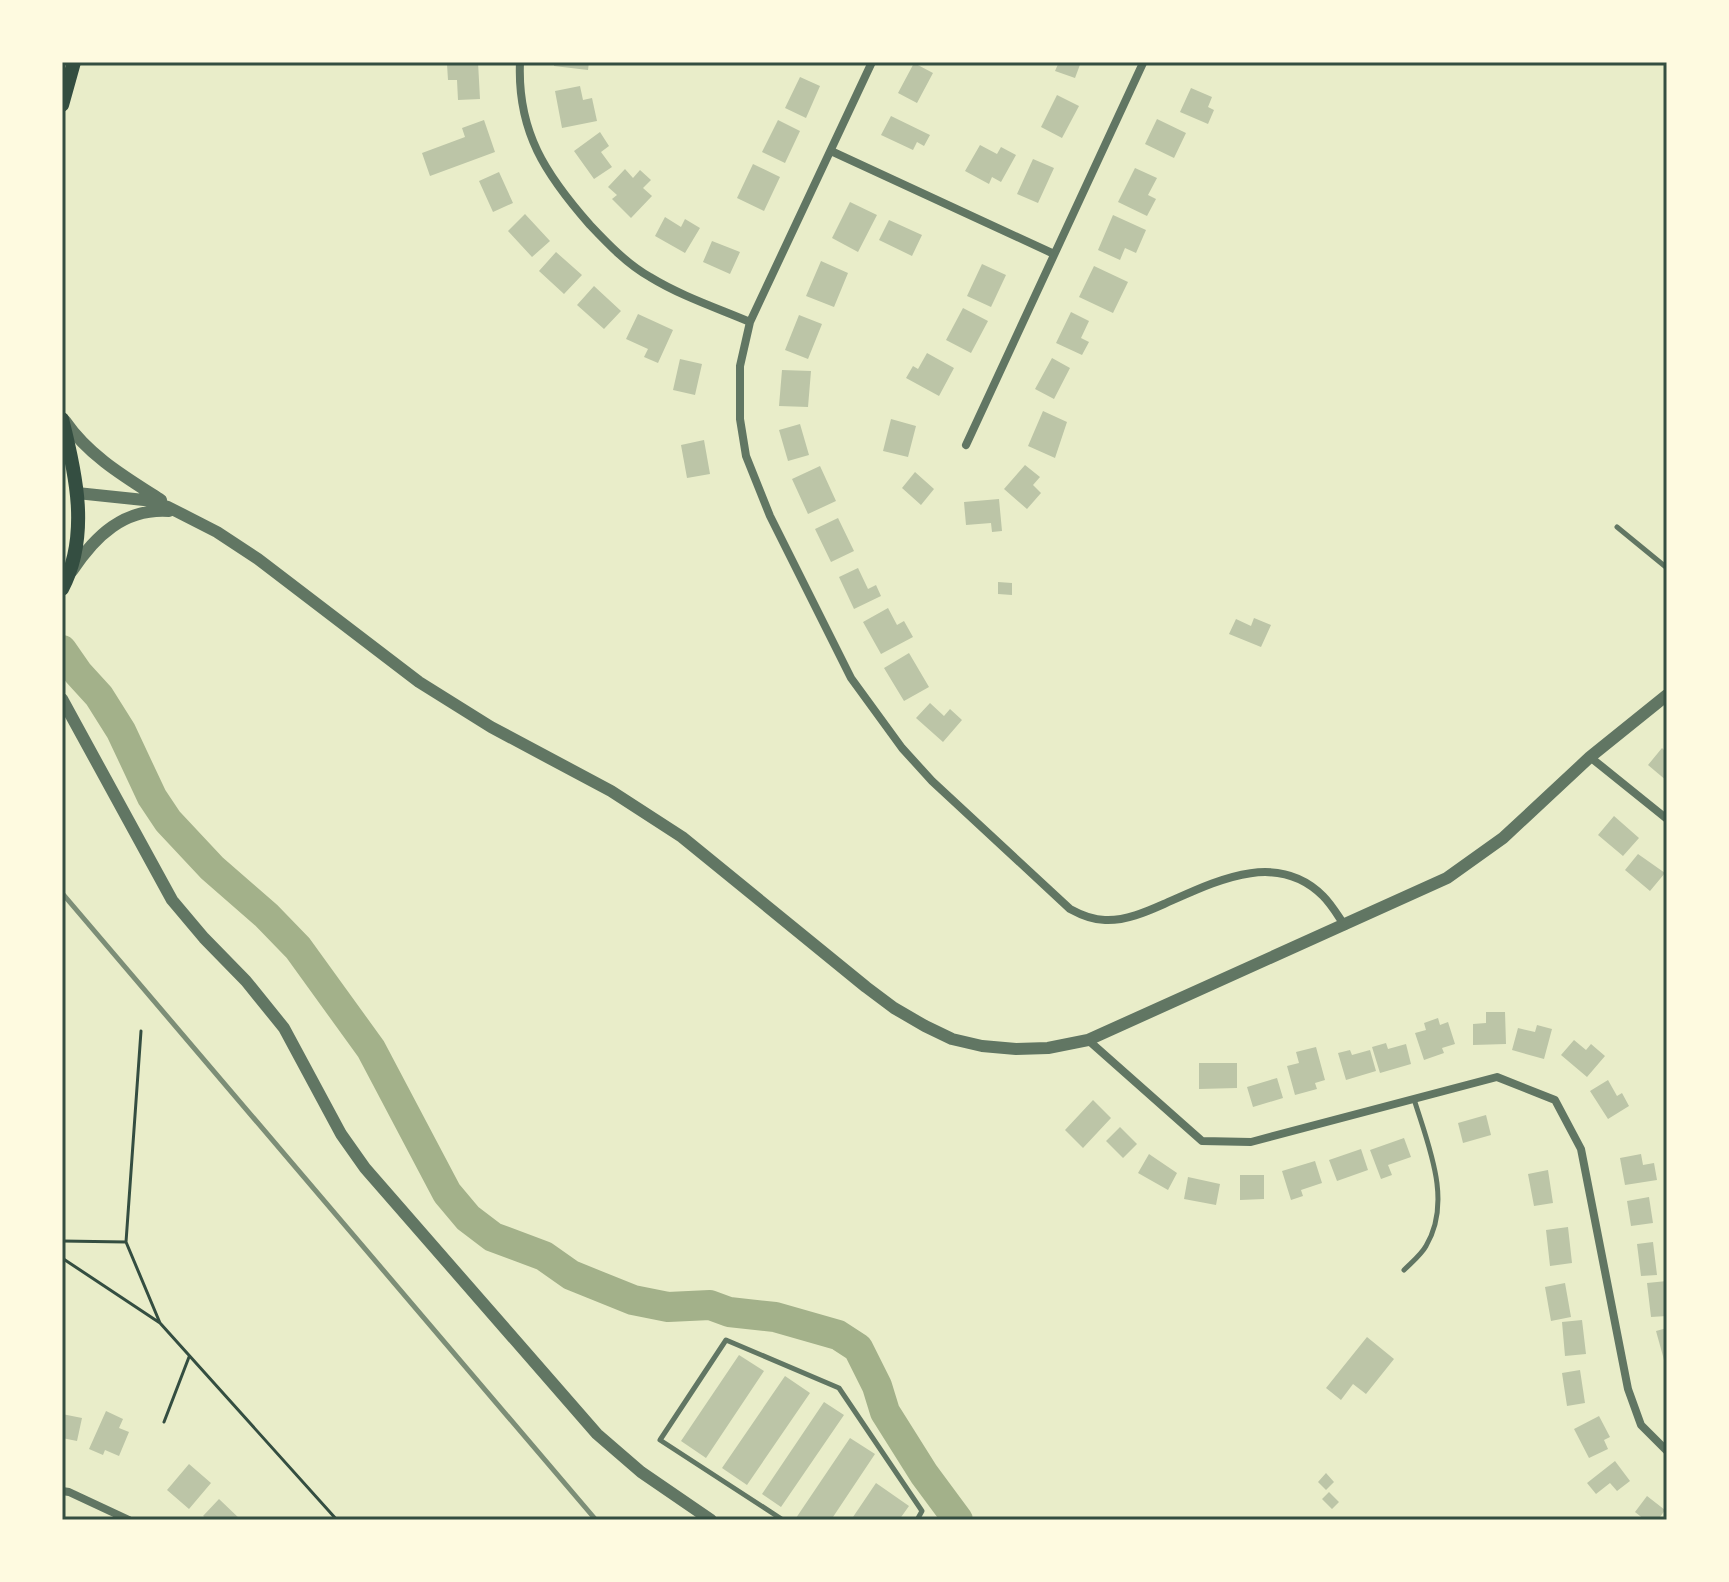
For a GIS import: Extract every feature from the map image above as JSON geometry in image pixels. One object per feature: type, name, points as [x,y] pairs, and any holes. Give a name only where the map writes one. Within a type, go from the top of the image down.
[{"type":"main road","points":[[62,105],[74,62]]},
{"type":"main road","points":[[62,418],[77,493],[77,551],[65,583]]},
{"type":"street","points":[[520,62],[521,96],[534,146],[553,180],[575,208],[602,238],[649,277],[750,322]]},
{"type":"street","points":[[872,62],[750,322],[740,366],[741,436],[751,473],[851,678],[902,748],[932,781],[1060,903],[1091,918],[1114,920],[1129,917],[1229,876],[1259,871],[1289,876],[1314,889],[1324,896],[1345,926]]},
{"type":"street","points":[[966,445],[1143,63]]},
{"type":"street","points":[[831,151],[1054,254]]},
{"type":"street","points":[[62,418],[92,454],[258,559],[419,682],[491,727],[611,791],[682,837],[894,1008],[952,1039],[982,1046],[1048,1048],[1088,1040],[1447,878],[1512,830],[1590,757],[1667,695]]},
{"type":"street","points":[[77,493],[144,500],[180,512]]},
{"type":"street","points":[[65,583],[95,540],[111,526],[142,512],[180,512]]},
{"type":"street","points":[[62,699],[172,900],[284,1028],[341,1134],[365,1168],[597,1434],[641,1472],[711,1520]]},
{"type":"street","points":[[1590,757],[1667,819]]},
{"type":"street","points":[[1088,1040],[1202,1141],[1251,1142],[1497,1077],[1555,1100],[1581,1149],[1628,1389],[1641,1425],[1667,1451]]},
{"type":"street","points":[[62,1491],[129,1520]]},
{"type":"lane","points":[[1617,527],[1667,568]]},
{"type":"lane","points":[[1404,1270],[1425,1249],[1435,1226],[1439,1200],[1414,1099]]},
{"type":"lane","points":[[783,1520],[660,1440],[726,1340],[839,1388],[922,1511],[917,1520]]},
{"type":"path","points":[[141,1031],[126,1242],[160,1323]]},
{"type":"path","points":[[62,1241],[126,1242]]},
{"type":"path","points":[[62,1258],[160,1323],[337,1520]]},
{"type":"path","points":[[164,1422],[189,1357]]},
{"type":"building","points":[[478,62],[480,99],[458,100],[457,80],[448,80],[447,64]]},
{"type":"building","points":[[554,62],[589,62],[588,70],[554,66]]},
{"type":"building","points":[[1059,62],[1081,62],[1075,78],[1055,71]]},
{"type":"building","points":[[914,63],[933,73],[917,103],[898,93]]},
{"type":"building","points":[[800,77],[820,86],[806,118],[785,108]]},
{"type":"building","points":[[580,86],[583,100],[592,98],[597,121],[562,128],[555,91]]},
{"type":"building","points":[[1191,88],[1212,97],[1208,107],[1214,110],[1208,124],[1180,112]]},
{"type":"building","points":[[1057,95],[1079,106],[1062,138],[1041,127]]},
{"type":"building","points":[[891,116],[930,135],[924,146],[917,142],[913,150],[881,135]]},
{"type":"building","points":[[1157,119],[1186,133],[1174,158],[1145,144]]},
{"type":"building","points":[[484,120],[495,152],[430,176],[422,153],[465,137],[462,128]]},
{"type":"building","points":[[778,120],[800,131],[785,163],[762,152]]},
{"type":"building","points":[[600,132],[609,146],[601,152],[612,167],[594,179],[574,151]]},
{"type":"building","points":[[980,145],[997,154],[1001,147],[1016,155],[1001,182],[992,177],[989,184],[965,171]]},
{"type":"building","points":[[1033,159],[1054,168],[1038,203],[1017,194]]},
{"type":"building","points":[[753,164],[780,177],[764,211],[737,198]]},
{"type":"building","points":[[1135,168],[1157,178],[1148,195],[1156,199],[1147,216],[1118,202]]},
{"type":"building","points":[[625,169],[633,178],[640,170],[651,180],[643,188],[652,196],[631,218],[612,199],[617,195],[608,187]]},
{"type":"building","points":[[499,172],[513,203],[493,212],[479,181]]},
{"type":"building","points":[[850,202],[877,215],[858,252],[832,238]]},
{"type":"building","points":[[525,214],[550,241],[532,257],[508,231]]},
{"type":"building","points":[[1113,215],[1146,230],[1136,253],[1125,248],[1120,260],[1098,250]]},
{"type":"building","points":[[665,217],[681,227],[685,219],[700,228],[685,253],[655,236]]},
{"type":"building","points":[[889,220],[922,235],[912,256],[879,240]]},
{"type":"building","points":[[712,241],[740,252],[730,274],[703,262]]},
{"type":"building","points":[[556,252],[582,275],[564,294],[539,271]]},
{"type":"building","points":[[821,261],[848,273],[834,307],[806,296]]},
{"type":"building","points":[[982,264],[1006,275],[991,307],[967,296]]},
{"type":"building","points":[[1094,266],[1128,282],[1113,313],[1079,297]]},
{"type":"building","points":[[594,286],[621,311],[604,329],[577,305]]},
{"type":"building","points":[[963,308],[988,321],[971,353],[946,340]]},
{"type":"building","points":[[1071,312],[1089,321],[1081,338],[1089,342],[1082,355],[1056,343]]},
{"type":"building","points":[[638,314],[673,330],[658,363],[644,357],[648,349],[626,339]]},
{"type":"building","points":[[799,315],[822,324],[808,359],[785,350]]},
{"type":"building","points":[[927,353],[954,368],[939,396],[906,378],[913,366],[918,369]]},
{"type":"building","points":[[1052,358],[1070,368],[1054,399],[1035,389]]},
{"type":"building","points":[[680,359],[702,364],[695,395],[673,390]]},
{"type":"building","points":[[782,370],[811,371],[808,407],[779,406]]},
{"type":"building","points":[[1043,411],[1067,422],[1055,458],[1028,446]]},
{"type":"building","points":[[891,419],[916,426],[908,457],[883,451]]},
{"type":"building","points":[[800,424],[809,455],[788,461],[779,430]]},
{"type":"building","points":[[704,440],[710,474],[687,478],[681,445]]},
{"type":"building","points":[[1025,465],[1040,477],[1033,485],[1041,493],[1027,509],[1004,489]]},
{"type":"building","points":[[820,466],[836,501],[808,514],[792,479]]},
{"type":"building","points":[[915,472],[934,489],[921,505],[902,488]]},
{"type":"building","points":[[999,499],[1002,531],[992,532],[991,523],[966,525],[964,502]]},
{"type":"building","points":[[838,518],[854,551],[831,562],[815,529]]},
{"type":"building","points":[[858,568],[868,589],[876,585],[881,596],[854,609],[839,577]]},
{"type":"building","points":[[998,582],[1012,583],[1012,595],[998,594]]},
{"type":"building","points":[[888,608],[897,625],[904,621],[913,637],[881,654],[863,622]]},
{"type":"building","points":[[1254,618],[1271,625],[1261,647],[1229,634],[1236,619],[1251,626]]},
{"type":"building","points":[[909,653],[929,687],[904,701],[884,668]]},
{"type":"building","points":[[930,703],[944,716],[950,709],[962,720],[943,742],[916,718]]},
{"type":"building","points":[[1662,748],[1665,751],[1667,748],[1667,781],[1648,765]]},
{"type":"building","points":[[1614,816],[1639,838],[1623,856],[1598,835]]},
{"type":"building","points":[[1638,854],[1665,873],[1650,891],[1625,870]]},
{"type":"building","points":[[1486,1012],[1505,1012],[1506,1044],[1473,1045],[1473,1024],[1486,1023]]},
{"type":"building","points":[[1438,1018],[1440,1025],[1448,1022],[1455,1044],[1442,1048],[1444,1053],[1424,1060],[1415,1033],[1426,1030],[1424,1023]]},
{"type":"building","points":[[1537,1025],[1552,1029],[1544,1059],[1512,1050],[1518,1028],[1535,1032]]},
{"type":"building","points":[[1574,1040],[1586,1050],[1591,1044],[1605,1056],[1587,1077],[1561,1055]]},
{"type":"building","points":[[1386,1043],[1388,1049],[1406,1044],[1411,1064],[1380,1073],[1372,1047]]},
{"type":"building","points":[[1316,1047],[1325,1080],[1315,1083],[1317,1089],[1295,1095],[1287,1066],[1299,1063],[1296,1052]]},
{"type":"building","points":[[1350,1050],[1352,1055],[1370,1050],[1376,1071],[1346,1080],[1338,1053]]},
{"type":"building","points":[[1199,1063],[1237,1063],[1237,1088],[1199,1089]]},
{"type":"building","points":[[1277,1078],[1283,1098],[1253,1107],[1247,1087]]},
{"type":"building","points":[[1608,1080],[1617,1096],[1622,1093],[1629,1106],[1608,1119],[1590,1091]]},
{"type":"building","points":[[1093,1100],[1111,1118],[1083,1148],[1065,1130]]},
{"type":"building","points":[[1486,1115],[1491,1135],[1463,1143],[1458,1123]]},
{"type":"building","points":[[1120,1127],[1137,1144],[1123,1158],[1106,1141]]},
{"type":"building","points":[[1404,1138],[1411,1157],[1388,1165],[1392,1175],[1381,1179],[1370,1150]]},
{"type":"building","points":[[1361,1149],[1368,1170],[1337,1181],[1329,1160]]},
{"type":"building","points":[[1149,1154],[1177,1173],[1168,1190],[1138,1173]]},
{"type":"building","points":[[1641,1154],[1643,1165],[1654,1163],[1657,1180],[1625,1185],[1620,1158]]},
{"type":"building","points":[[1315,1161],[1322,1183],[1301,1190],[1303,1196],[1291,1200],[1282,1171]]},
{"type":"building","points":[[1548,1170],[1553,1203],[1534,1206],[1528,1174]]},
{"type":"building","points":[[1240,1175],[1264,1175],[1264,1199],[1240,1200]]},
{"type":"building","points":[[1188,1177],[1220,1184],[1216,1205],[1184,1199]]},
{"type":"building","points":[[1649,1197],[1653,1223],[1631,1226],[1627,1201]]},
{"type":"building","points":[[1568,1227],[1572,1263],[1550,1266],[1546,1230]]},
{"type":"building","points":[[1653,1242],[1657,1275],[1641,1276],[1637,1244]]},
{"type":"building","points":[[1667,1281],[1667,1316],[1651,1317],[1647,1283]]},
{"type":"building","points":[[1565,1283],[1571,1317],[1551,1321],[1545,1287]]},
{"type":"building","points":[[1582,1320],[1586,1354],[1565,1356],[1562,1322]]},
{"type":"building","points":[[1667,1328],[1667,1366],[1666,1367],[1656,1331]]},
{"type":"building","points":[[1367,1337],[1394,1359],[1366,1394],[1353,1384],[1341,1400],[1326,1388]]},
{"type":"building","points":[[739,1355],[764,1371],[706,1458],[681,1441]]},
{"type":"building","points":[[1580,1370],[1585,1403],[1567,1406],[1562,1373]]},
{"type":"building","points":[[785,1376],[810,1393],[747,1485],[722,1468]]},
{"type":"building","points":[[824,1402],[844,1415],[781,1507],[762,1494]]},
{"type":"building","points":[[106,1411],[123,1419],[119,1428],[129,1432],[119,1456],[105,1450],[103,1455],[89,1449]]},
{"type":"building","points":[[62,1414],[82,1418],[77,1441],[62,1438]]},
{"type":"building","points":[[1599,1416],[1610,1437],[1604,1440],[1608,1449],[1589,1458],[1574,1429]]},
{"type":"building","points":[[850,1438],[875,1454],[831,1520],[796,1518]]},
{"type":"building","points":[[1615,1461],[1630,1481],[1617,1491],[1610,1483],[1596,1494],[1587,1483]]},
{"type":"building","points":[[189,1464],[211,1483],[189,1509],[167,1490]]},
{"type":"building","points":[[1326,1473],[1334,1482],[1326,1490],[1318,1482]]},
{"type":"building","points":[[876,1483],[909,1506],[899,1520],[851,1520]]},
{"type":"building","points":[[1329,1492],[1339,1502],[1332,1509],[1322,1499]]},
{"type":"building","points":[[1647,1496],[1665,1510],[1658,1520],[1645,1520],[1635,1512]]},
{"type":"building","points":[[219,1499],[241,1520],[208,1520],[203,1516]]},
{"type":"waterway","points":[[62,650],[99,696],[121,731],[152,797],[168,821],[212,868],[298,948],[371,1049],[447,1193],[468,1218],[493,1237],[544,1256],[571,1275],[633,1300],[668,1307],[710,1305],[729,1312],[775,1317],[838,1335],[858,1348],[877,1386],[885,1412],[924,1474],[958,1520]]},
{"type":"railway","points":[[62,893],[596,1520]]}]
